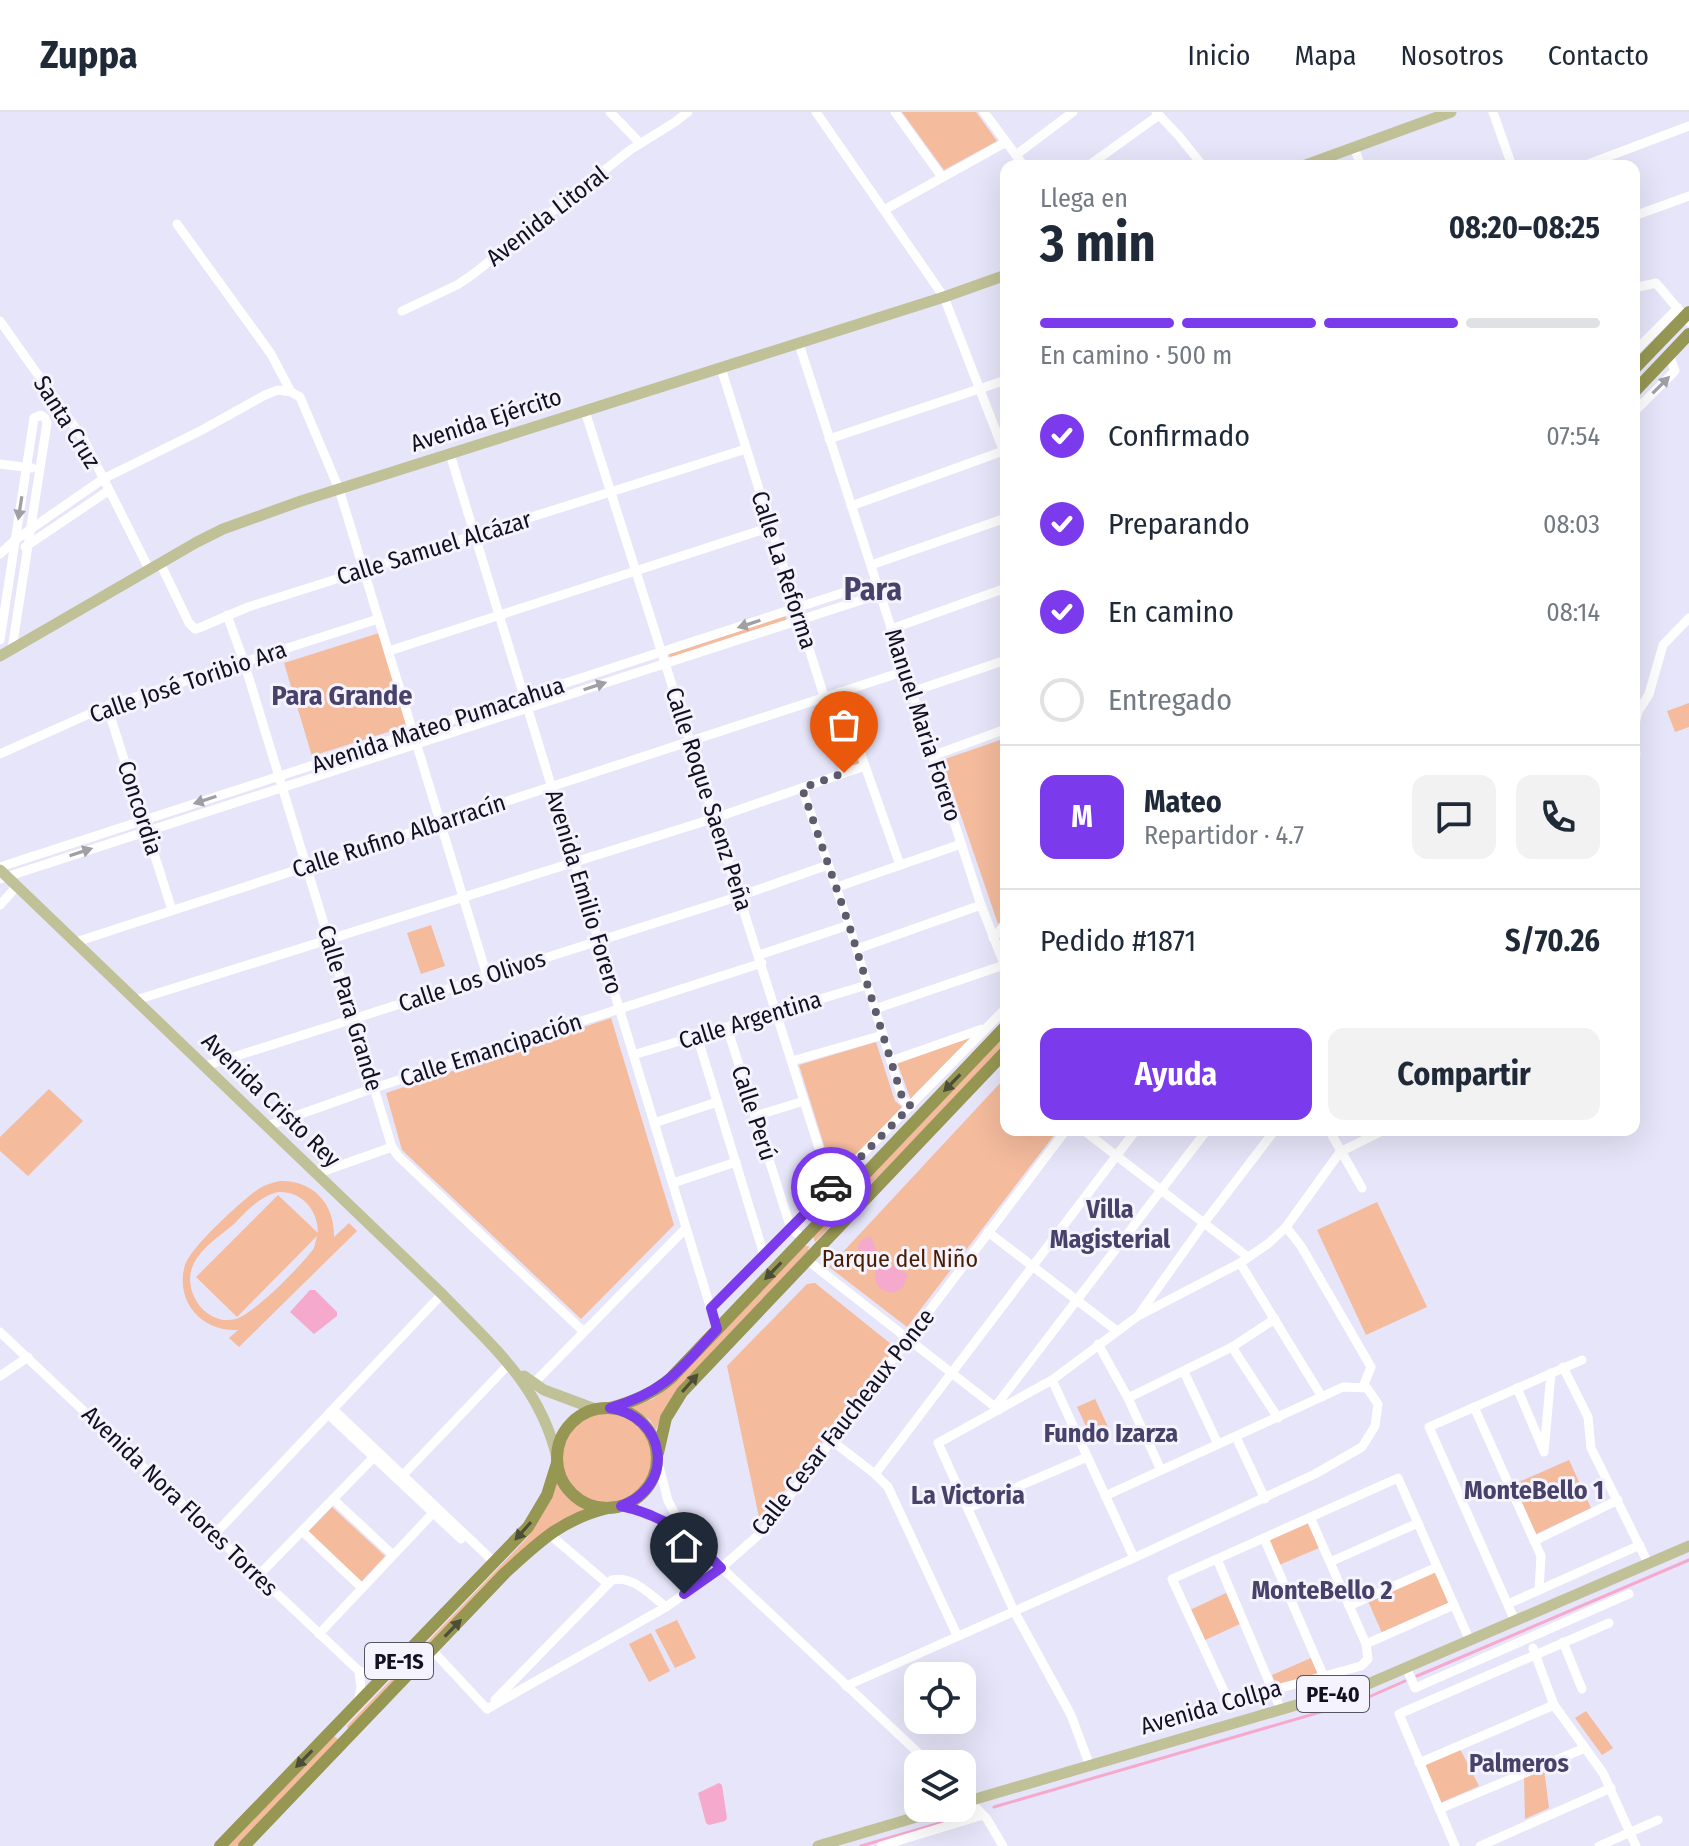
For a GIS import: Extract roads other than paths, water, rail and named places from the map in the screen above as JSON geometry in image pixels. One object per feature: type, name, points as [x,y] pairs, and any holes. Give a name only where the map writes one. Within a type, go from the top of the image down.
[{"type":"highway","points":[[1640,363],[1685,315]]},
{"type":"highway","points":[[1640,385],[1689,334]]},
{"type":"highway","points":[[610,1408],[658,1390],[1000,1032]]},
{"type":"highway","name":"PE-1S","points":[[244,1846],[505,1573],[549,1534],[579,1517],[615,1507],[644,1493],[654,1479],[666,1418],[682,1392],[812,1255],[1000,1067]]},
{"type":"highway","points":[[804,1239],[812,1255]]},
{"type":"highway","points":[[595,1409],[628,1412],[642,1422],[653,1436],[658,1457]]},
{"type":"highway","name":"PE-1S","points":[[220,1846],[536,1516],[547,1495],[562,1436],[585,1413],[595,1409]]},
{"type":"highway","points":[[557,1460],[565,1486],[577,1498],[592,1506],[615,1507]]},
{"type":"highway","points":[[336,1727],[347,1739]]},
{"type":"main road","points":[[1319,160],[1451,112]]},
{"type":"main road","name":"Avenida Ejército","points":[[0,656],[223,529],[1000,277]]},
{"type":"main road","name":"Avenida Cristo Rey","points":[[2,873],[442,1294],[509,1364],[542,1410],[557,1460]]},
{"type":"main road","name":"Avenida Cristo Rey","points":[[509,1364],[557,1396],[595,1409]]},
{"type":"main road","name":"Avenida Collpa","points":[[976,1796],[1090,1766],[1368,1684],[1689,1546]]},
{"type":"main road","points":[[818,1846],[904,1821]]},
{"type":"street","points":[[610,112],[640,143]]},
{"type":"street","name":"Avenida Litoral","points":[[402,311],[472,275],[640,143],[688,112]]},
{"type":"street","points":[[816,112],[944,297],[1000,439]]},
{"type":"street","points":[[895,112],[942,177]]},
{"type":"street","points":[[984,112],[1020,160]]},
{"type":"street","points":[[1016,155],[1073,112]]},
{"type":"street","points":[[1493,112],[1510,160]]},
{"type":"street","points":[[1096,160],[1158,113],[1198,160]]},
{"type":"street","points":[[1600,160],[1689,126]]},
{"type":"street","points":[[884,210],[1006,142]]},
{"type":"street","points":[[1354,147],[1359,160]]},
{"type":"street","points":[[1640,214],[1689,196]]},
{"type":"street","points":[[177,224],[271,354],[291,392]]},
{"type":"street","points":[[1640,287],[1656,283],[1685,315],[1640,348]]},
{"type":"street","name":"Santa Cruz","points":[[0,321],[84,440],[108,491],[154,566]]},
{"type":"street","points":[[0,345],[10,336]]},
{"type":"street","name":"Manuel Maria Forero","points":[[799,344],[981,905],[1000,955]]},
{"type":"street","points":[[1640,406],[1675,371],[1669,354]]},
{"type":"street","name":"Calle La Reforma","points":[[721,368],[824,697],[844,773]]},
{"type":"street","points":[[829,439],[1000,382]]},
{"type":"street","points":[[0,640],[6,553],[15,540],[103,479],[265,395],[278,390],[300,397],[339,489],[487,976]]},
{"type":"street","name":"Calle Roque Saenz Peña","points":[[585,411],[831,1186]]},
{"type":"street","points":[[12,649],[47,423],[41,415],[34,418],[15,540]]},
{"type":"street","name":"Calle Samuel Alcázar","points":[[154,566],[191,627],[199,628],[227,615],[363,570],[746,449]]},
{"type":"street","name":"Avenida Emilio Forero","points":[[450,454],[717,1329]]},
{"type":"street","points":[[851,506],[1000,454]]},
{"type":"street","points":[[0,464],[40,470]]},
{"type":"street","points":[[6,553],[27,545],[108,491]]},
{"type":"street","points":[[871,565],[1000,520]]},
{"type":"street","points":[[389,651],[771,527]]},
{"type":"street","name":"Avenida Mateo Pumacahua","points":[[2,873],[283,788],[526,703],[666,663],[876,582]]},
{"type":"street","points":[[891,629],[1000,590]]},
{"type":"street","name":"Avenida Mateo Pumacahua","points":[[526,703],[662,652],[880,594]]},
{"type":"street","name":"Calle Para Grande","points":[[227,615],[280,776],[392,1147],[584,1332]]},
{"type":"street","points":[[1640,709],[1649,694],[1663,645],[1689,618]]},
{"type":"street","name":"Calle José Toribio Ara","points":[[0,754],[107,706],[378,619]]},
{"type":"street","points":[[911,692],[1000,662]]},
{"type":"street","name":"Calle Rufino Albarracín","points":[[76,942],[905,671]]},
{"type":"street","points":[[839,692],[900,865]]},
{"type":"street","name":"Concordia","points":[[107,706],[172,910]]},
{"type":"street","points":[[932,756],[1000,731]]},
{"type":"street","name":"Avenida Mateo Pumacahua","points":[[2,873],[143,820],[280,776],[416,739]]},
{"type":"street","points":[[136,1000],[715,818],[865,766]]},
{"type":"street","points":[[802,788],[837,887],[903,1100],[911,1106]]},
{"type":"street","points":[[837,887],[961,844]]},
{"type":"street","name":"Calle Los Olivos","points":[[205,1066],[740,896],[828,865]]},
{"type":"street","points":[[0,905],[17,886]]},
{"type":"street","points":[[857,949],[981,905]]},
{"type":"street","name":"Calle Emancipación","points":[[267,1126],[619,1009],[849,925]]},
{"type":"street","points":[[993,938],[1000,930]]},
{"type":"street","points":[[875,1009],[1000,969]]},
{"type":"street","name":"Calle Argentina","points":[[633,1055],[867,985]]},
{"type":"street","points":[[711,1308],[1000,1014]]},
{"type":"street","name":"Calle Perú","points":[[727,1027],[791,1229]]},
{"type":"street","points":[[891,1061],[985,1029]]},
{"type":"street","points":[[792,1061],[883,1035]]},
{"type":"street","points":[[697,1036],[764,1255]]},
{"type":"street","points":[[755,1116],[804,1101]]},
{"type":"street","points":[[654,1123],[717,1102]]},
{"type":"street","name":"Calle Cesar Faucheaux Ponce","points":[[487,1709],[666,1607],[721,1568],[763,1531],[1061,1136]]},
{"type":"street","points":[[1091,1136],[1204,1223],[1244,1260],[1322,1397]]},
{"type":"street","points":[[875,1474],[1132,1136]]},
{"type":"street","points":[[997,1409],[1076,1299],[1202,1136]]},
{"type":"street","points":[[1138,1316],[1270,1136]]},
{"type":"street","points":[[1332,1136],[1362,1188]]},
{"type":"street","points":[[1090,1766],[1071,1715],[1014,1611],[938,1443],[1052,1380],[1138,1316],[1244,1260],[1269,1243],[1286,1227],[1340,1152],[1372,1136]]},
{"type":"street","points":[[316,1174],[392,1147]]},
{"type":"street","points":[[673,1183],[736,1162]]},
{"type":"street","points":[[1286,1227],[1301,1246],[1371,1367],[1363,1387]]},
{"type":"street","points":[[534,1383],[686,1228]]},
{"type":"street","points":[[791,1229],[804,1239]]},
{"type":"street","points":[[988,1232],[1117,1331]]},
{"type":"street","points":[[812,1255],[997,1409]]},
{"type":"street","points":[[214,1535],[442,1294]]},
{"type":"street","points":[[1128,1398],[1232,1347],[1275,1319]]},
{"type":"street","name":"Avenida Nora Flores Torres","points":[[0,1332],[359,1671],[385,1677]]},
{"type":"street","points":[[1098,1344],[1128,1398],[1161,1470]]},
{"type":"street","points":[[1232,1347],[1278,1418]]},
{"type":"street","points":[[0,1376],[28,1357]]},
{"type":"street","points":[[1515,1621],[1429,1427],[1582,1360]]},
{"type":"street","points":[[403,1475],[509,1364]]},
{"type":"street","points":[[1563,1367],[1588,1417],[1591,1448],[1648,1563]]},
{"type":"street","points":[[1184,1372],[1218,1444]]},
{"type":"street","points":[[1517,1388],[1544,1452],[1551,1373]]},
{"type":"street","points":[[1052,1380],[1134,1558]]},
{"type":"street","points":[[846,1686],[1265,1499],[1349,1456],[1367,1441],[1375,1426],[1378,1409],[1374,1395],[1363,1387],[1343,1387],[1105,1496]]},
{"type":"street","points":[[1474,1407],[1541,1556],[1539,1590]]},
{"type":"street","points":[[332,1413],[433,1513],[492,1564]]},
{"type":"street","points":[[332,1413],[403,1475],[492,1564]]},
{"type":"street","points":[[1236,1437],[1265,1499]]},
{"type":"street","points":[[832,1441],[888,1487],[957,1635]]},
{"type":"street","points":[[258,1576],[374,1457]]},
{"type":"street","points":[[658,1457],[668,1501],[687,1535]]},
{"type":"street","points":[[968,1508],[1087,1457]]},
{"type":"street","points":[[1310,1517],[1366,1644],[1368,1653],[1365,1663],[1234,1703],[1225,1699],[1172,1579],[1310,1517],[1398,1478],[1470,1641]]},
{"type":"street","points":[[333,1499],[393,1555]]},
{"type":"street","points":[[1534,1541],[1618,1500]]},
{"type":"street","points":[[615,1507],[657,1517],[687,1535],[915,1750]]},
{"type":"street","points":[[319,1634],[433,1513]]},
{"type":"street","points":[[1330,1562],[1418,1523]]},
{"type":"street","points":[[302,1531],[362,1588]]},
{"type":"street","points":[[549,1534],[608,1584]]},
{"type":"street","points":[[1264,1538],[1324,1677]]},
{"type":"street","points":[[1508,1604],[1640,1545]]},
{"type":"street","points":[[1217,1559],[1281,1710]]},
{"type":"street","points":[[1349,1606],[1437,1567]]},
{"type":"street","points":[[432,1650],[487,1709],[608,1584],[617,1579],[631,1580],[666,1607]]},
{"type":"street","points":[[1406,1667],[1415,1688],[1629,1594]]},
{"type":"street","points":[[1366,1644],[1454,1605]]},
{"type":"street","points":[[1455,1846],[1399,1714],[1609,1623]]},
{"type":"street","points":[[1530,1640],[1554,1705],[1611,1788],[1636,1846]]},
{"type":"street","points":[[1563,1642],[1582,1689]]},
{"type":"street","points":[[358,1704],[361,1688],[359,1671]]},
{"type":"street","points":[[1419,1763],[1554,1705]]},
{"type":"street","points":[[1439,1809],[1585,1748]]},
{"type":"street","points":[[1480,1846],[1611,1788]]},
{"type":"street","points":[[976,1809],[1003,1846]]},
{"type":"street","points":[[881,1846],[983,1815]]},
{"type":"street","points":[[1599,1846],[1658,1820]]},
{"type":"waterway","points":[[1417,1676],[1689,1560]]},
{"type":"waterway","points":[[994,1807],[1362,1700],[1405,1681]]},
{"type":"waterway","points":[[861,1846],[944,1822]]},
{"type":"district","name":"Para","points":[[873,589]]},
{"type":"district","name":"Para Grande","points":[[342,695]]},
{"type":"district","name":"Villa Magisterial","points":[[1110,1224]]},
{"type":"district","name":"Fundo Izarza","points":[[1111,1433]]},
{"type":"district","name":"MonteBello 1","points":[[1534,1490]]},
{"type":"district","name":"La Victoria","points":[[968,1495]]},
{"type":"district","name":"MonteBello 2","points":[[1322,1590]]},
{"type":"district","name":"Palmeros","points":[[1519,1763]]},
{"type":"park label","name":"Parque del Niño","points":[[900,1259]]}]
